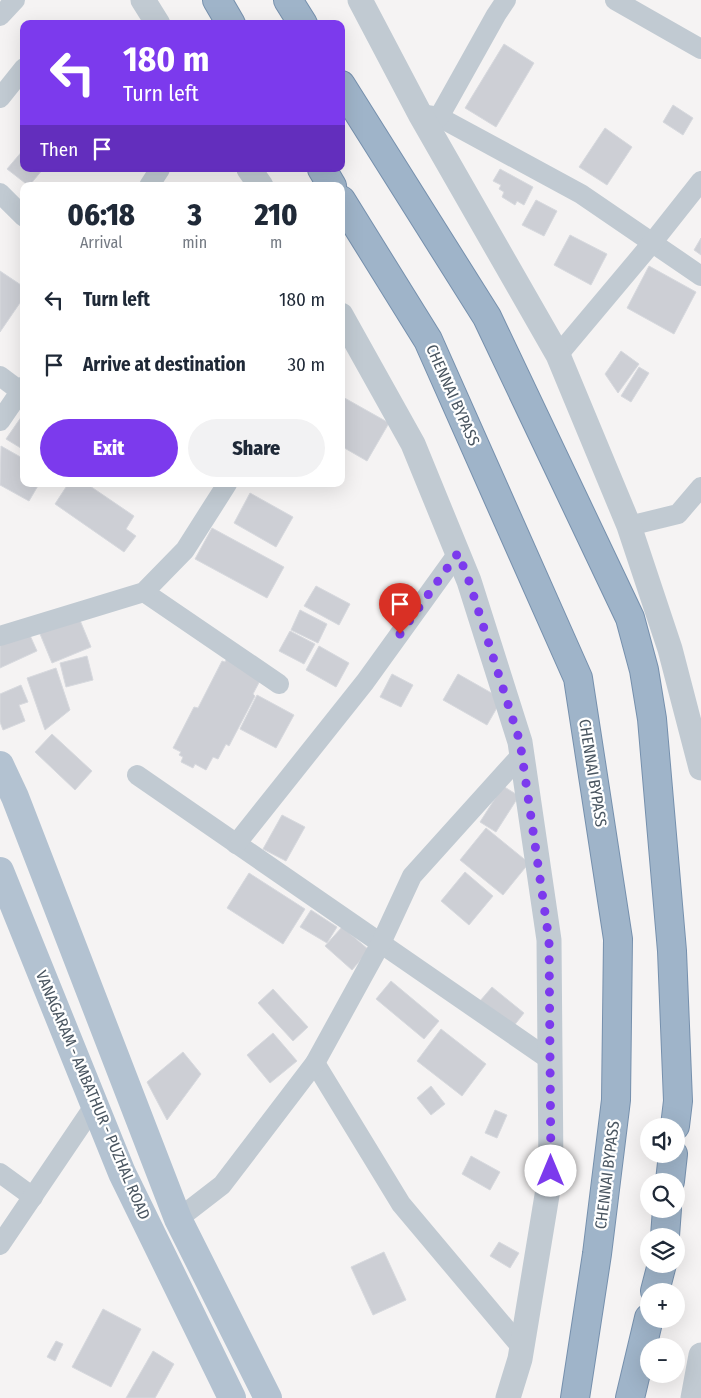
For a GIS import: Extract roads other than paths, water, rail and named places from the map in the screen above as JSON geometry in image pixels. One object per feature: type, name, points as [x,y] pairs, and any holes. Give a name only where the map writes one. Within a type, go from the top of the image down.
[{"type":"highway","points":[[216,0],[228,20]]},
{"type":"highway","points":[[288,0],[300,20]]},
{"type":"highway","points":[[345,91],[487,317],[630,618],[644,670],[652,719],[672,951],[678,1101],[676,1118]]},
{"type":"highway","name":"CHENNAI BYPASS","points":[[345,206],[428,340],[578,678],[618,939],[616,1100],[597,1254],[575,1398]]},
{"type":"highway","points":[[630,1398],[647,1328]]},
{"type":"main road","points":[[0,765],[15,797],[178,1219],[268,1398]]},
{"type":"main road","name":"VANAGARAM - AMBATHUR - PUZHAL ROAD","points":[[0,871],[122,1173],[232,1398]]},
{"type":"street","points":[[0,16],[15,0]]},
{"type":"street","points":[[143,0],[156,20]]},
{"type":"street","points":[[360,0],[429,115],[558,355],[629,526],[670,649],[700,755]]},
{"type":"street","points":[[429,115],[506,0]]},
{"type":"street","points":[[615,0],[701,49]]},
{"type":"street","points":[[3,89],[20,72]]},
{"type":"street","points":[[429,115],[582,194],[701,276]]},
{"type":"street","points":[[558,355],[652,243],[701,181]]},
{"type":"street","points":[[0,194],[20,213]]},
{"type":"street","points":[[345,322],[412,444],[458,553],[478,609],[520,742],[522,754],[549,940],[551,1171],[520,1359],[508,1398]]},
{"type":"street","points":[[0,376],[20,387]]},
{"type":"street","points":[[0,421],[20,391]]},
{"type":"street","points":[[0,636],[144,592],[185,550],[225,487]]},
{"type":"street","points":[[629,526],[678,514],[701,487]]},
{"type":"street","points":[[236,844],[366,682],[458,553]]},
{"type":"street","points":[[144,592],[280,684]]},
{"type":"street","points":[[178,1219],[222,1185],[315,1063],[381,944],[412,876],[522,754]]},
{"type":"street","points":[[137,775],[550,1060]]},
{"type":"street","points":[[315,1063],[401,1204],[522,1348]]},
{"type":"street","points":[[0,1245],[94,1106]]},
{"type":"street","points":[[0,1173],[33,1197]]},
{"type":"street","points":[[693,1398],[701,1354]]}]
